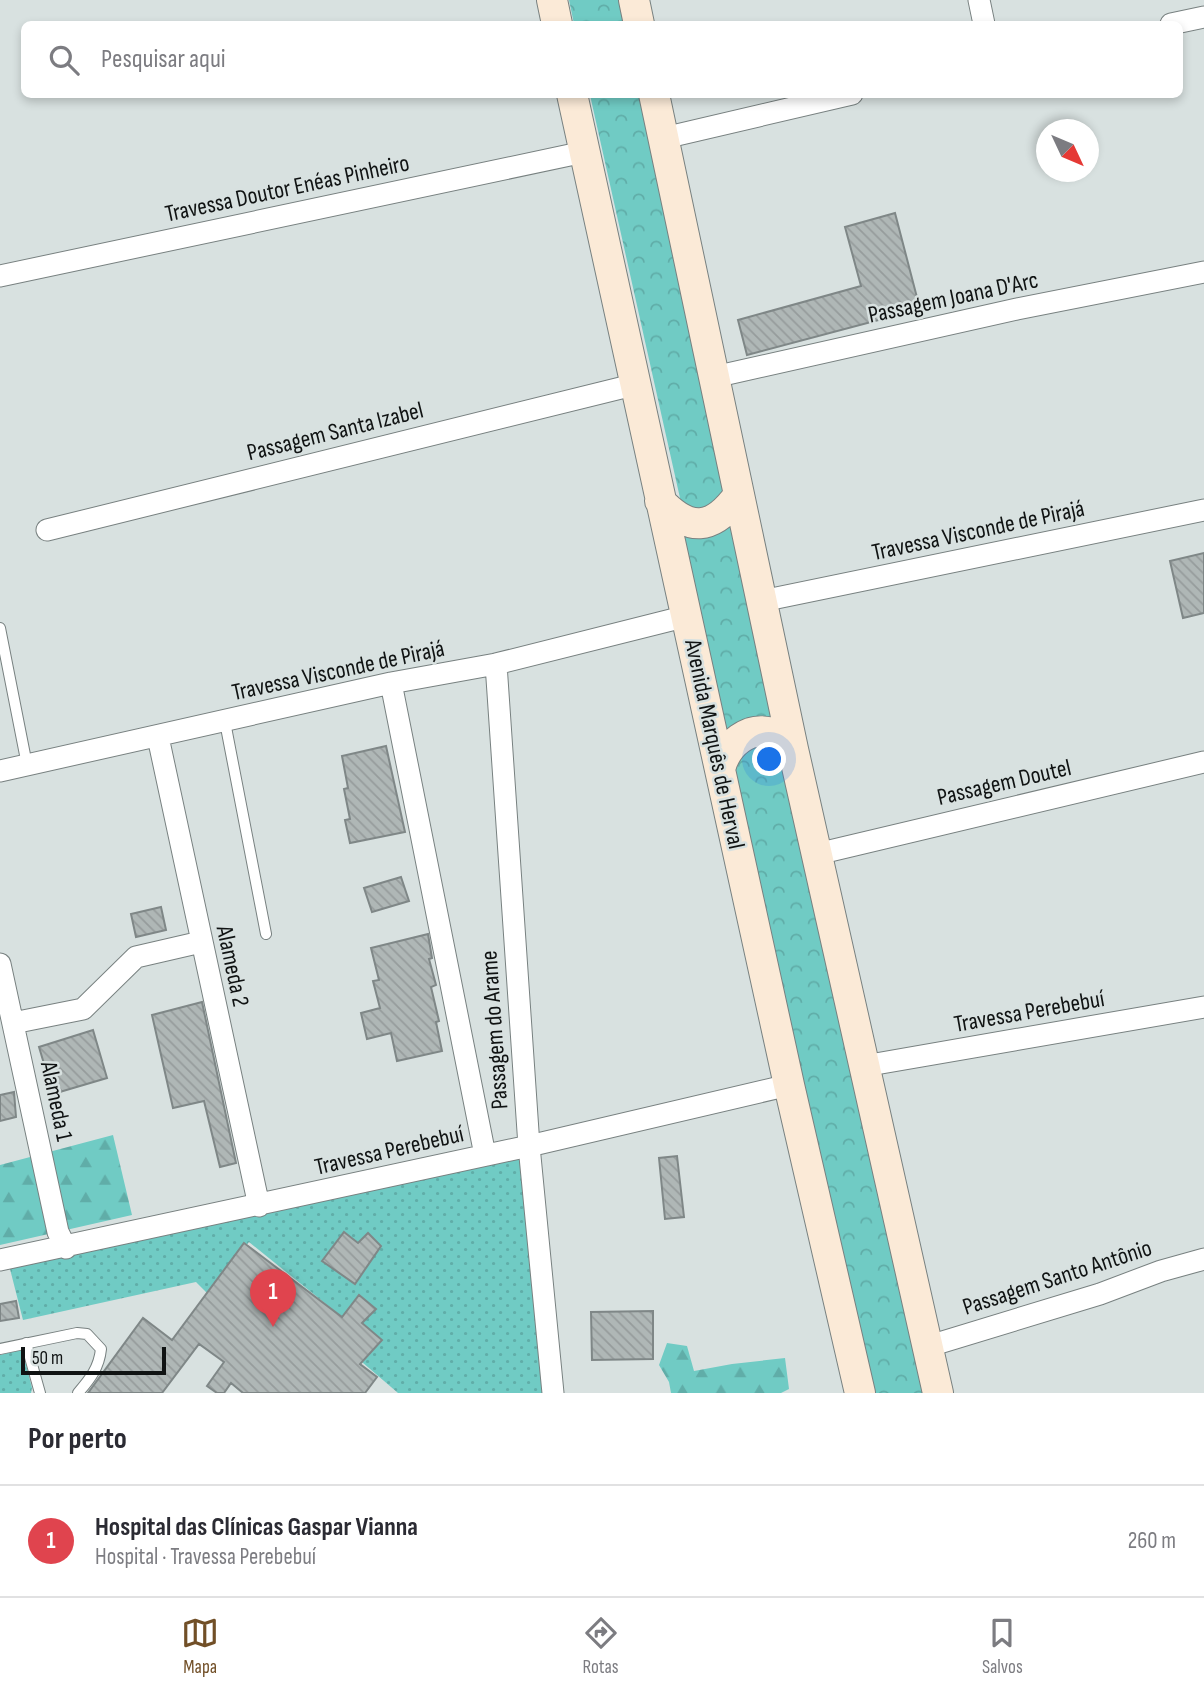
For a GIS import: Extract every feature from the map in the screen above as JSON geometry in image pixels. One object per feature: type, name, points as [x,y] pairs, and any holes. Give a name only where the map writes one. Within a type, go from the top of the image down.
[{"type":"main road","points":[[552,0],[556,21]]},
{"type":"main road","points":[[634,0],[638,21]]},
{"type":"main road","name":"Avenida Marquês de Herval","points":[[573,98],[789,1085],[860,1393]]},
{"type":"main road","points":[[655,98],[793,748],[938,1393]]},
{"type":"main road","points":[[660,501],[674,516],[688,523],[702,523],[725,510],[738,496]]},
{"type":"main road","points":[[720,769],[732,744],[739,738],[759,732],[776,734],[793,748]]},
{"type":"street","points":[[979,0],[983,21]]},
{"type":"street","points":[[1183,22],[1204,18]]},
{"type":"street","points":[[664,138],[835,98]]},
{"type":"street","name":"Travessa Doutor Enéas Pinheiro","points":[[0,276],[584,152]]},
{"type":"street","name":"Passagem Joana D'Arc","points":[[715,377],[1017,309],[1204,272]]},
{"type":"street","name":"Passagem Santa Izabel","points":[[47,530],[637,384]]},
{"type":"street","name":"Travessa Visconde de Pirajá","points":[[762,601],[1204,510]]},
{"type":"street","name":"Travessa Visconde de Pirajá","points":[[0,771],[391,683],[496,664],[687,615]]},
{"type":"street","name":"Passagem do Arame","points":[[496,664],[528,1146],[553,1393]]},
{"type":"street","name":"Passagem do Arame","points":[[391,683],[485,1155]]},
{"type":"street","name":"Alameda 2","points":[[158,737],[258,1206]]},
{"type":"street","name":"Passagem Doutel","points":[[817,854],[1204,762]]},
{"type":"street","points":[[13,1023],[83,1009],[136,957],[201,942]]},
{"type":"street","name":"Alameda 1","points":[[0,964],[58,1232],[66,1248]]},
{"type":"street","name":"Travessa Perebebuí","points":[[864,1066],[1204,1007]]},
{"type":"street","name":"Travessa Perebebuí","points":[[0,1260],[258,1206],[789,1085]]},
{"type":"street","name":"Passagem Santo Antônio","points":[[926,1347],[1100,1294],[1204,1258]]},
{"type":"lane","points":[[0,628],[27,765]]},
{"type":"lane","points":[[225,722],[266,934]]},
{"type":"lane","points":[[0,1349],[77,1333],[87,1334],[101,1349],[99,1363],[78,1393]]},
{"type":"lane","points":[[26,1343],[40,1393]]},
{"type":"green space","points":[[569,0],[623,0],[627,21],[573,21]]},
{"type":"green space","points":[[591,98],[644,98],[729,485],[701,514],[682,507]]},
{"type":"green space","points":[[728,516],[783,731],[724,738],[679,523]]},
{"type":"green space","points":[[748,741],[782,745],[925,1393],[868,1393],[728,764]]},
{"type":"green space","points":[[113,1135],[132,1215],[0,1245],[0,1165]]},
{"type":"green space","points":[[525,1152],[549,1393],[398,1393],[334,1338],[347,1321],[249,1242],[207,1293],[196,1282],[23,1320],[10,1269]]},
{"type":"green space","points":[[667,1343],[687,1346],[694,1371],[785,1358],[789,1389],[781,1393],[671,1393],[669,1382],[659,1365]]},
{"type":"green space","points":[[22,1349],[31,1393],[0,1393],[0,1355]]},
{"type":"building","points":[[895,213],[920,309],[747,355],[738,320],[861,286],[845,227]]},
{"type":"building","points":[[1204,553],[1204,613],[1183,618],[1170,561]]},
{"type":"building","points":[[386,746],[405,832],[350,843],[345,820],[350,819],[344,789],[348,788],[342,756]]},
{"type":"building","points":[[401,877],[409,901],[372,912],[364,888]]},
{"type":"building","points":[[161,907],[166,930],[136,937],[131,914]]},
{"type":"building","points":[[428,934],[432,958],[429,959],[436,985],[431,987],[439,1021],[436,1022],[442,1051],[397,1061],[391,1033],[367,1039],[361,1013],[380,1008],[373,981],[379,980],[371,948]]},
{"type":"building","points":[[202,1002],[236,1163],[220,1167],[204,1101],[173,1108],[152,1015]]},
{"type":"building","points":[[93,1030],[107,1078],[53,1094],[39,1047]]},
{"type":"building","points":[[14,1092],[16,1117],[0,1121],[0,1095]]},
{"type":"building","points":[[677,1156],[684,1217],[665,1219],[659,1158]]},
{"type":"building","points":[[344,1232],[358,1243],[368,1233],[381,1246],[355,1284],[322,1261]]},
{"type":"building","points":[[244,1243],[342,1317],[359,1295],[376,1309],[362,1323],[382,1340],[360,1364],[377,1377],[365,1393],[243,1393],[231,1383],[224,1393],[217,1393],[207,1386],[224,1362],[199,1344],[162,1393],[88,1393],[143,1318],[172,1340]]},
{"type":"building","points":[[16,1301],[19,1318],[0,1321],[0,1304]]},
{"type":"building","points":[[653,1311],[653,1359],[592,1360],[591,1312]]},
{"type":"place","name":"Hospital das Clínicas Gaspar Vianna","points":[[273,1327]]}]
